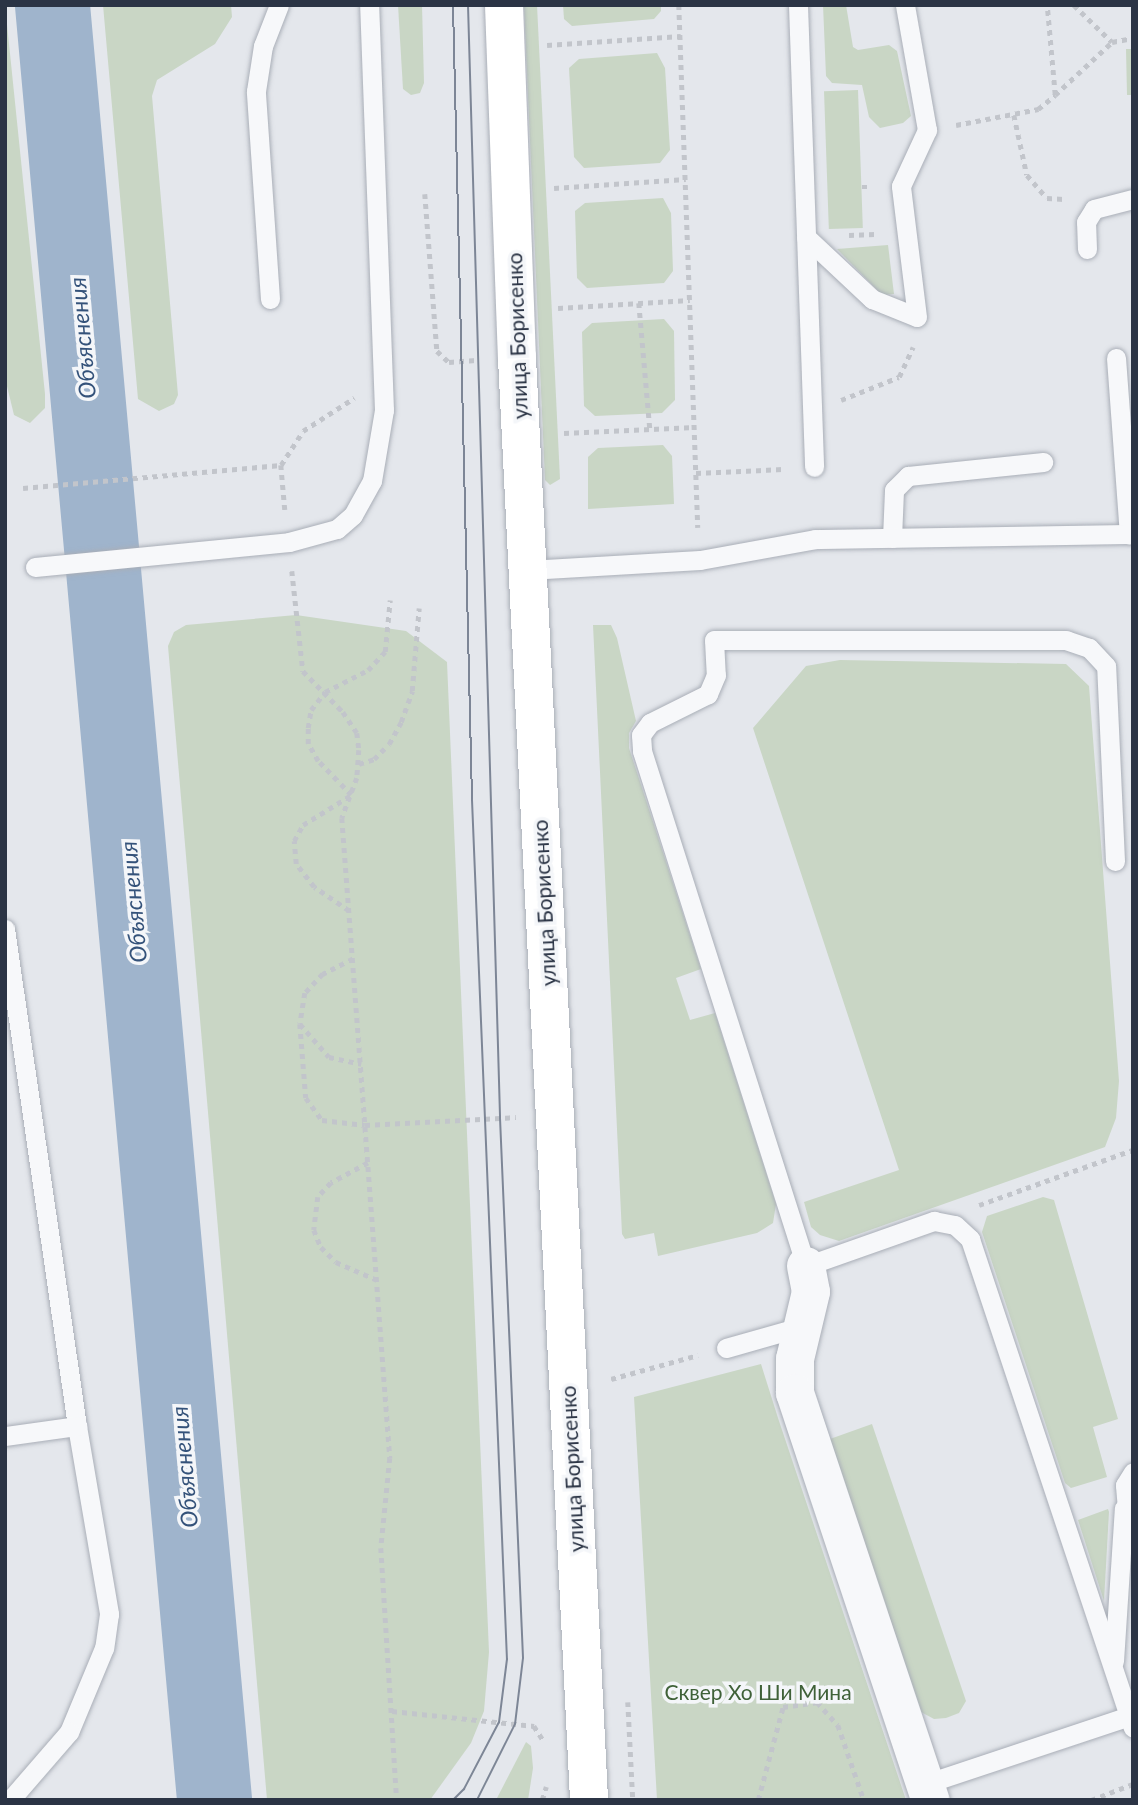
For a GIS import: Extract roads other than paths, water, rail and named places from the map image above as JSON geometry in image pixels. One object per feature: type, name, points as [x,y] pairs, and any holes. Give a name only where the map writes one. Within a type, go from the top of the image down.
[{"type":"main road","name":"улица Борисенко","points":[[504,5],[527,570],[589,1800]]},
{"type":"street","points":[[806,1266],[811,1292],[792,1376],[795,1394],[927,1792]]},
{"type":"lane","points":[[270,299],[256,91],[263,46],[279,5]]},
{"type":"lane","points":[[34,568],[270,544],[337,529],[353,515],[372,481],[380,452],[384,379],[369,5]]},
{"type":"lane","points":[[798,5],[814,467]]},
{"type":"lane","points":[[806,237],[872,299],[917,317],[901,186],[927,130],[905,5]]},
{"type":"lane","points":[[1087,249],[1086,222],[1094,209],[1133,199]]},
{"type":"lane","points":[[527,570],[700,560],[815,539],[1131,535],[1116,358]]},
{"type":"lane","points":[[892,538],[894,490],[908,476],[1043,462]]},
{"type":"lane","points":[[927,1792],[1131,1722],[970,1239],[955,1225],[934,1221],[806,1266],[642,751],[641,736],[650,723],[708,694],[716,675],[714,640],[1066,640],[1089,648],[1106,666],[1115,861]]},
{"type":"lane","points":[[5,929],[77,1426],[109,1614],[104,1648],[69,1732],[10,1800]]},
{"type":"lane","points":[[726,1348],[804,1326]]},
{"type":"lane","points":[[5,1436],[77,1426]]},
{"type":"lane","points":[[1113,1670],[1125,1485],[1133,1472]]},
{"type":"lane","points":[[1124,1508],[1133,1533]]},
{"type":"waterway","name":"Объяснения","points":[[52,5],[214,1800]]},
{"type":"tram line","points":[[453,5],[472,800],[507,1659],[499,1722],[464,1789],[453,1800]]},
{"type":"tram line","points":[[468,5],[500,1118],[523,1658],[515,1724],[477,1800]]},
{"type":"park label","name":"Сквер Хо Ши Мина","points":[[758,1692]]}]
